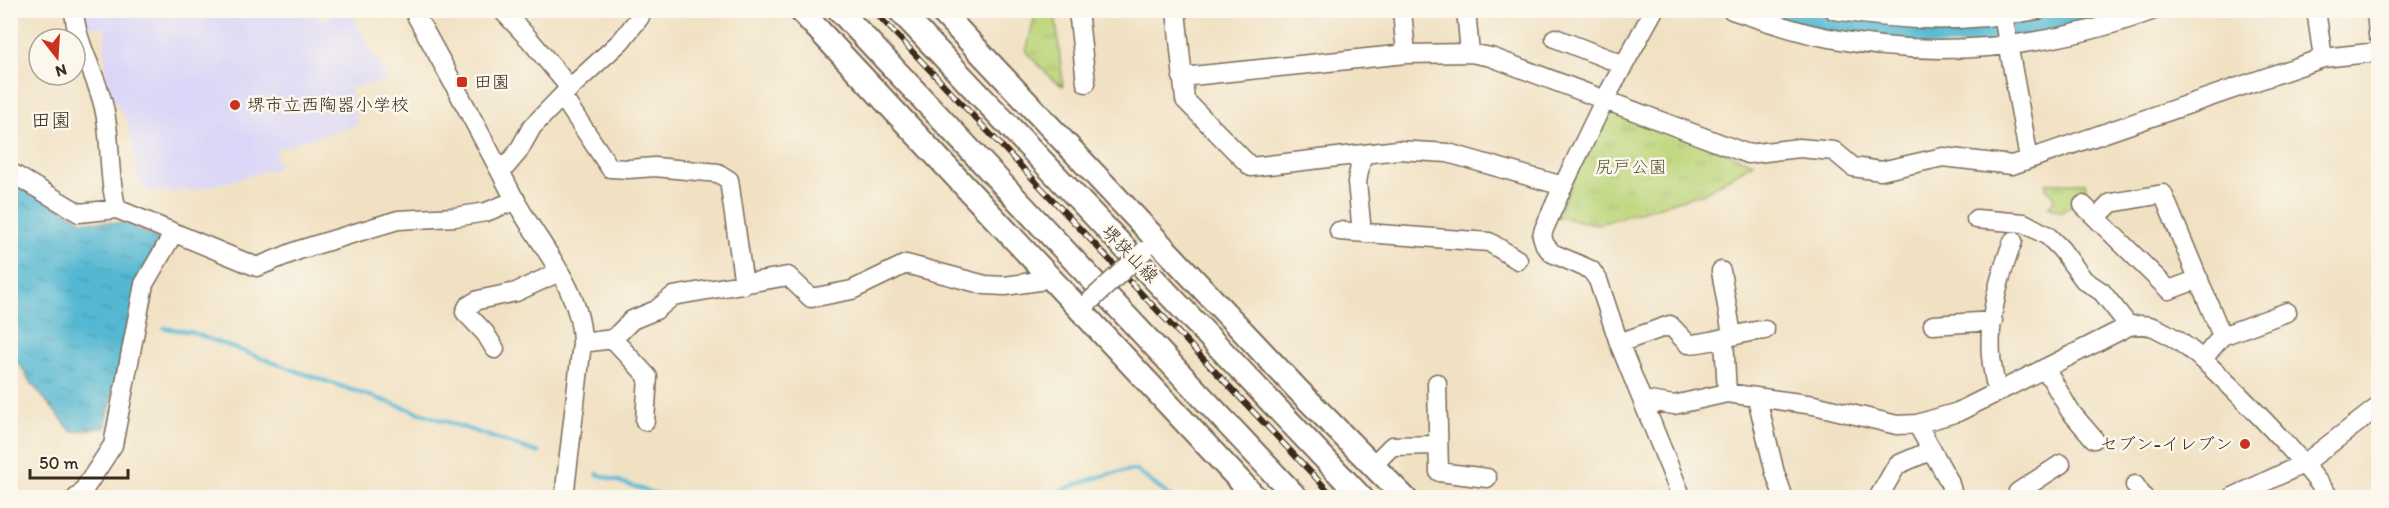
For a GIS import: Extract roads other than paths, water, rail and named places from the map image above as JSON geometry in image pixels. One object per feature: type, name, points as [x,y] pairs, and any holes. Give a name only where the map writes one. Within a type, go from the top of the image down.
[{"type":"main road","points":[[800,10],[1048,273],[1085,305],[1257,498]]},
{"type":"main road","points":[[838,10],[1297,498]]},
{"type":"main road","name":"堺狭山線","points":[[899,10],[1362,498]]},
{"type":"main road","points":[[940,10],[1150,245],[1406,498]]},
{"type":"street","points":[[74,10],[77,32],[104,108],[112,193],[117,209]]},
{"type":"street","points":[[413,10],[516,200],[559,272],[578,312],[582,343],[564,498]]},
{"type":"street","points":[[502,10],[530,40],[566,92],[610,168],[655,167],[718,173],[729,180],[744,285]]},
{"type":"street","points":[[1078,10],[1086,83]]},
{"type":"street","points":[[1176,10],[1185,100],[1251,167],[1398,150],[1448,153],[1563,186]]},
{"type":"street","points":[[1402,10],[1406,54]]},
{"type":"street","points":[[1466,10],[1470,53]]},
{"type":"street","points":[[1654,10],[1605,99],[1563,186],[1542,236],[1545,246],[1552,254],[1591,270],[1598,279],[1619,343],[1682,498]]},
{"type":"street","points":[[1732,10],[1824,37],[1865,44],[1913,48],[2009,46],[2089,31],[2154,10]]},
{"type":"street","points":[[1834,10],[1913,20],[1961,21],[2038,10]]},
{"type":"street","points":[[2316,10],[2323,58]]},
{"type":"street","points":[[2376,10],[2379,35]]},
{"type":"street","points":[[2003,14],[2029,159]]},
{"type":"street","points":[[502,171],[518,152],[532,127],[621,41],[640,17]]},
{"type":"street","points":[[1556,38],[1624,65]]},
{"type":"street","points":[[1182,77],[1406,54],[1470,53],[1491,57],[1748,154],[1800,148],[1834,151],[1853,167],[1881,171],[1943,157],[2012,165],[2323,58],[2379,52]]},
{"type":"street","points":[[1362,154],[1357,182],[1362,232]]},
{"type":"street","points":[[10,172],[79,213],[117,209],[257,267],[299,250],[398,220],[455,217],[486,212],[516,200]]},
{"type":"street","points":[[2097,218],[2110,203],[2163,194],[2222,336]]},
{"type":"street","points":[[2083,205],[2169,290],[2199,279]]},
{"type":"street","points":[[1976,219],[2024,223],[2048,236],[2061,249],[2084,280],[2102,292],[2129,326]]},
{"type":"street","points":[[1340,231],[1490,242],[1518,260]]},
{"type":"street","points":[[82,496],[113,445],[144,284],[173,234]]},
{"type":"street","points":[[1997,393],[1991,356],[1993,321],[1996,296],[2013,241]]},
{"type":"street","points":[[1085,305],[1150,245]]},
{"type":"street","points":[[582,343],[613,339],[632,320],[656,310],[674,296],[788,276],[811,298],[852,290],[906,264],[985,285],[1005,286],[1039,281],[1048,273]]},
{"type":"street","points":[[1721,271],[1728,337],[1727,393]]},
{"type":"street","points":[[495,349],[465,312],[468,306],[478,300],[516,292],[559,272]]},
{"type":"street","points":[[2202,360],[2222,336],[2287,312]]},
{"type":"street","points":[[1934,325],[1993,321]]},
{"type":"street","points":[[1619,343],[1670,325],[1688,344],[1765,330]]},
{"type":"street","points":[[1643,400],[1674,405],[1727,393],[1814,405],[1897,425],[1917,424],[1958,412],[2129,326],[2144,325],[2155,328],[2187,347],[2216,372],[2305,463],[2330,498]]},
{"type":"street","points":[[613,339],[648,377],[645,421]]},
{"type":"street","points":[[2045,368],[2070,411],[2094,439]]},
{"type":"street","points":[[1437,383],[1439,472],[1487,478]]},
{"type":"street","points":[[1757,398],[1767,442],[1784,498]]},
{"type":"street","points":[[2231,498],[2305,463],[2379,407]]},
{"type":"street","points":[[1917,424],[1949,481],[1954,498]]},
{"type":"street","points":[[1373,465],[1392,446],[1438,445]]},
{"type":"street","points":[[1878,498],[1898,465],[1932,450]]},
{"type":"street","points":[[2019,498],[2018,492],[2061,464]]},
{"type":"water","points":[[16,183],[82,221],[126,223],[158,239],[131,315],[105,427],[72,432],[29,380],[20,364],[11,362],[10,191]]},
{"type":"waterway","points":[[1781,10],[1867,30],[1936,34],[2006,30],[2106,10]]},
{"type":"waterway","points":[[164,328],[191,332],[296,371],[539,453]]},
{"type":"waterway","points":[[1040,498],[1099,477],[1136,470],[1172,498]]},
{"type":"waterway","points":[[597,474],[668,498]]},
{"type":"railway","points":[[873,10],[1335,498]]},
{"type":"place","name":"田園","points":[[462,82]]},
{"type":"place","name":"堺市立西陶器小学校","points":[[235,105]]},
{"type":"place","name":"セブン-イレブン","points":[[2245,444]]},
{"type":"district","name":"田園","points":[[51,120]]},
{"type":"park label","name":"尻戸公園","points":[[1631,167]]}]
